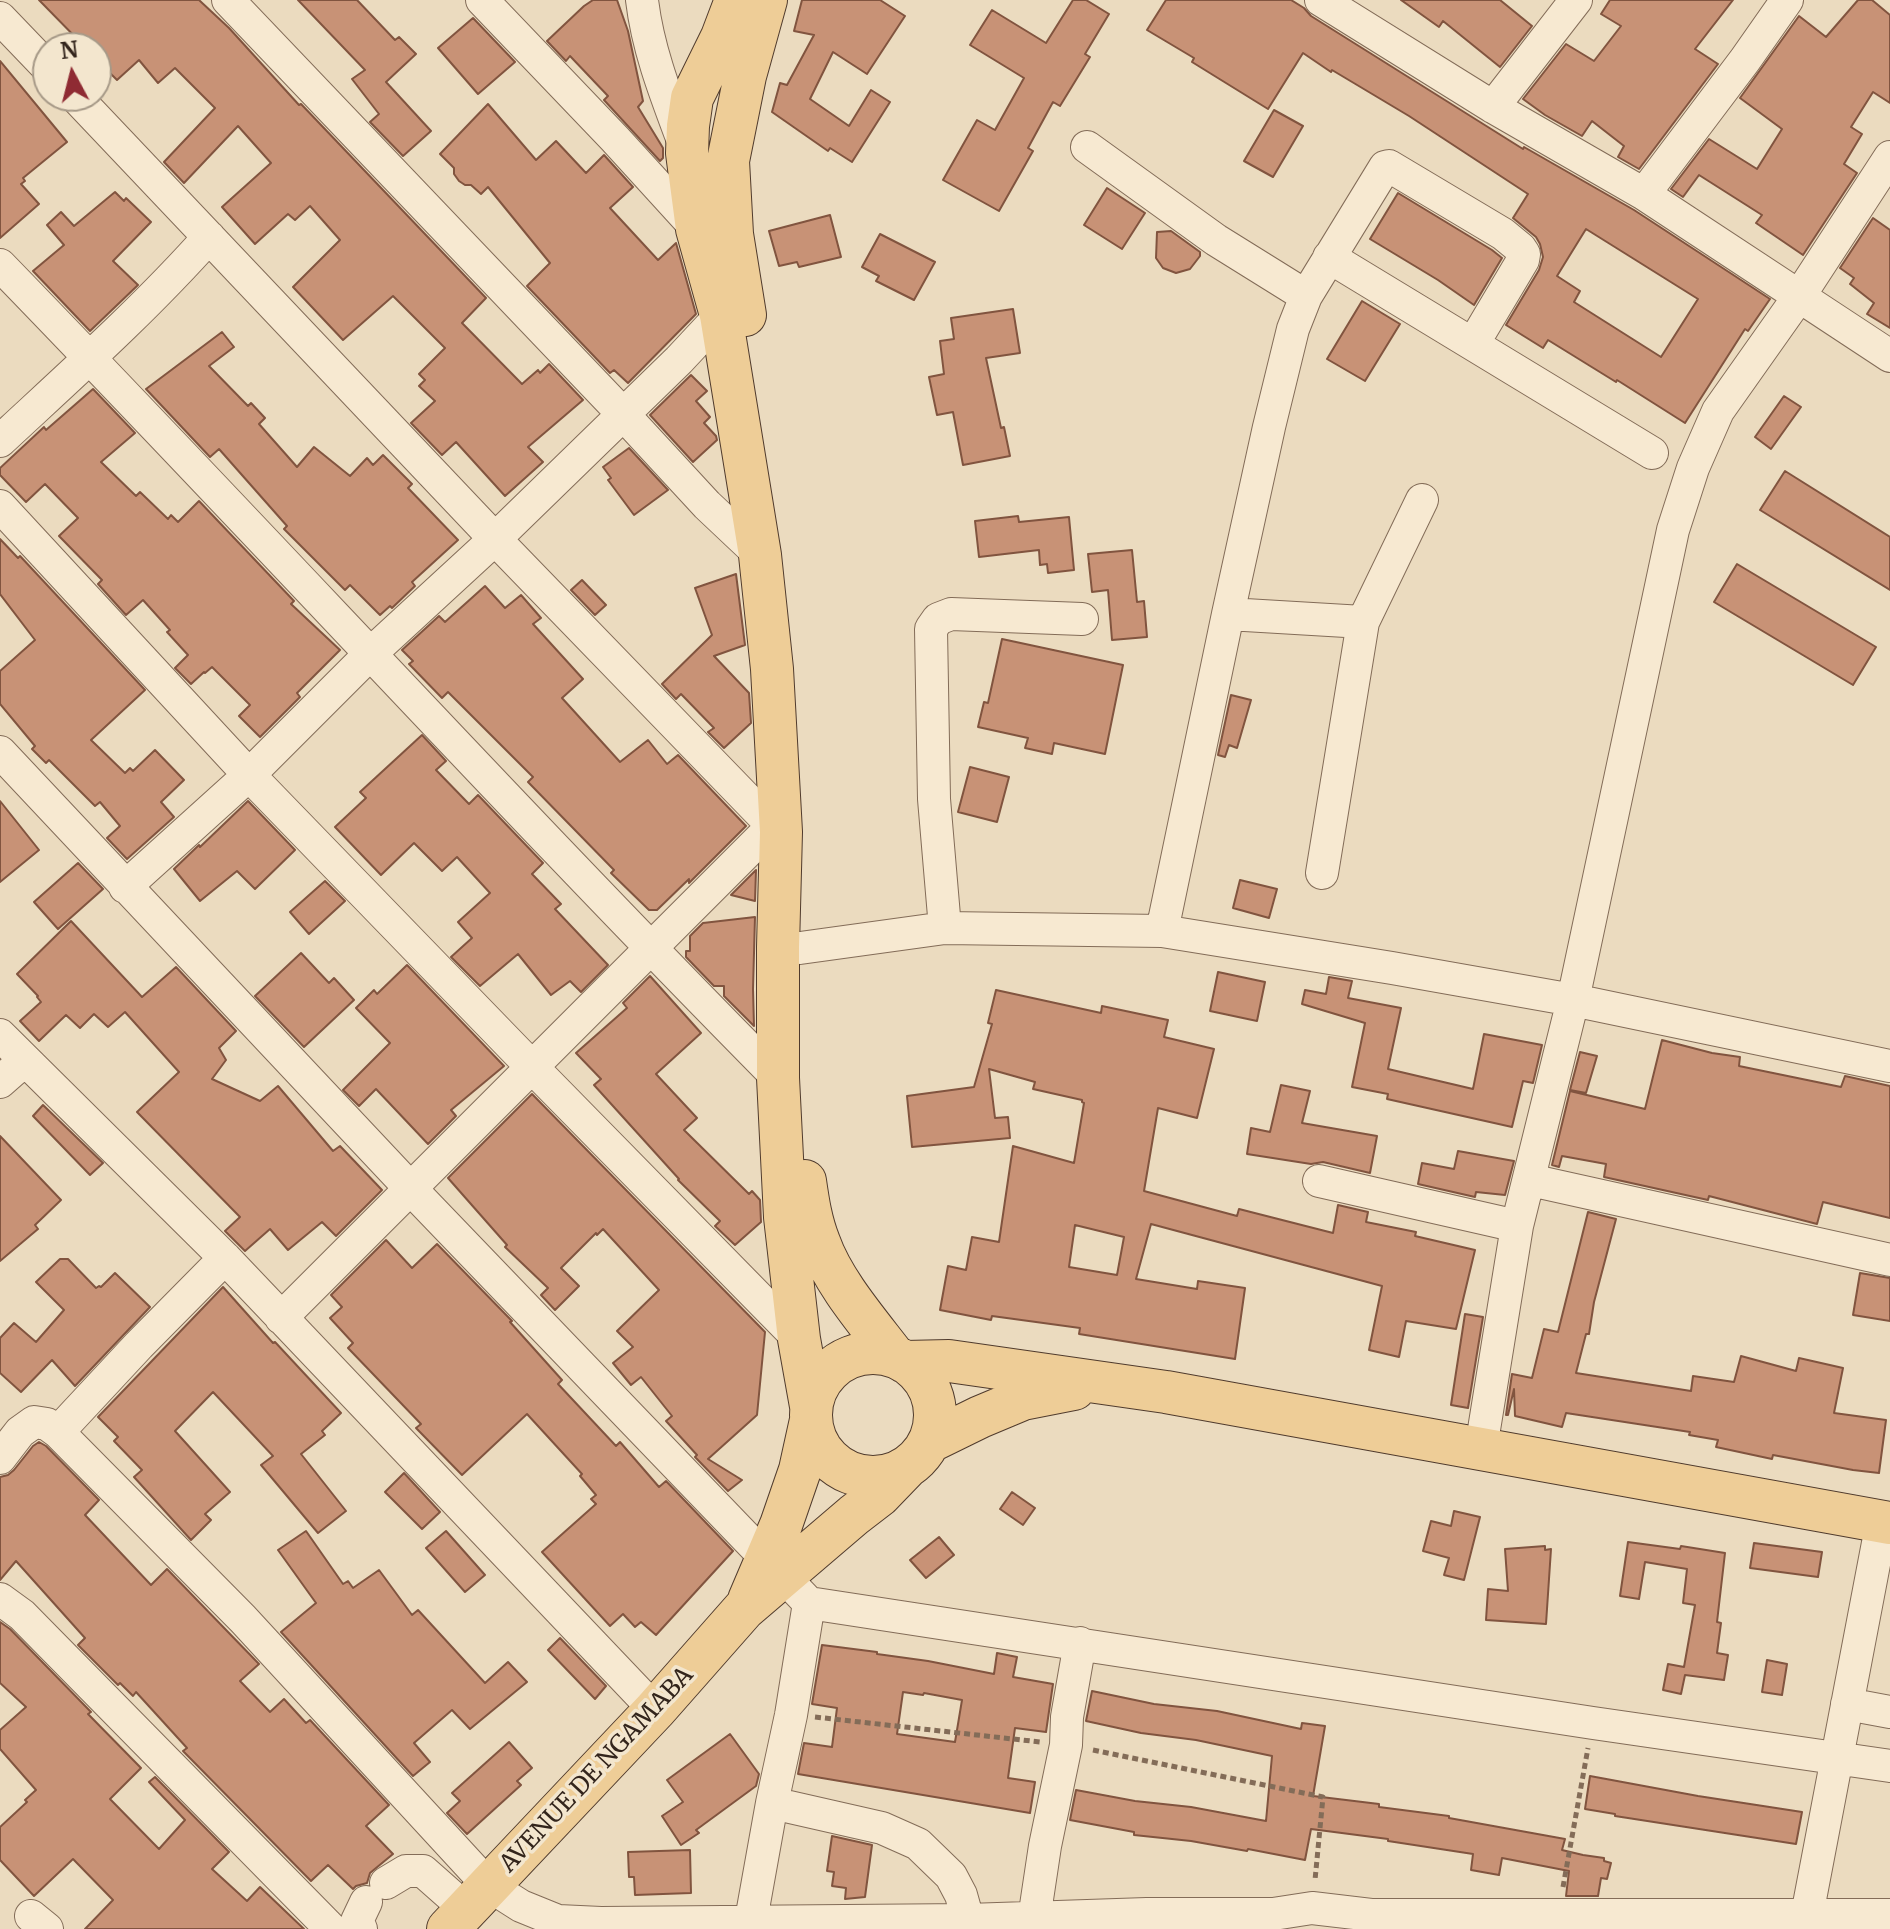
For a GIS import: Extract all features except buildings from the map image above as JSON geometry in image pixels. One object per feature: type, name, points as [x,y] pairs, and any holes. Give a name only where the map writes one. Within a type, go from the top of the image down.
[{"type":"main road","points":[[736,0],[692,98],[687,153],[697,229],[721,315],[760,555],[772,669],[777,829],[778,1078],[785,1217],[799,1339],[815,1438],[824,1453],[838,1466],[854,1474],[872,1477],[890,1475],[980,1417],[1023,1399],[1111,1384]]},
{"type":"main road","points":[[766,0],[745,76],[728,156],[732,234],[779,557],[790,665],[798,823],[800,948],[797,1075],[800,1140],[808,1203],[819,1245],[859,1310],[900,1359],[916,1369],[931,1391],[936,1417],[918,1455]]},
{"type":"main road","points":[[811,1413],[818,1385],[824,1376],[850,1357],[872,1352],[900,1359],[949,1361],[1111,1384],[1886,1523]]},
{"type":"main road","name":"AVENUE DE NGAMABA","points":[[787,1579],[800,1470],[811,1413]]},
{"type":"main road","name":"AVENUE DE NGAMABA","points":[[467,1908],[655,1710],[744,1609],[787,1579],[846,1522],[880,1495],[918,1455]]},
{"type":"street","points":[[228,0],[707,505],[760,555]]},
{"type":"street","points":[[482,0],[697,229]]},
{"type":"street","points":[[642,0],[673,66],[728,156],[714,164],[705,163],[687,153],[652,50],[642,0]]},
{"type":"street","points":[[1493,107],[1576,0]]},
{"type":"street","points":[[1644,194],[1787,0]]},
{"type":"street","points":[[1336,4],[1493,107],[1644,194],[1890,356]]},
{"type":"street","points":[[0,18],[32,51]]},
{"type":"street","points":[[90,112],[495,539],[777,829],[531,1066],[281,1318]]},
{"type":"street","points":[[1087,147],[1216,240],[1306,296]]},
{"type":"street","points":[[1481,1448],[1517,1226],[1573,1000],[1673,530],[1693,468],[1718,411],[1800,295],[1890,157]]},
{"type":"street","points":[[1162,931],[1228,614],[1293,329],[1306,296],[1382,170],[1389,166],[1503,234],[1524,254],[1473,344]]},
{"type":"street","points":[[0,441],[176,274],[209,237]]},
{"type":"street","points":[[1329,257],[1652,453]]},
{"type":"street","points":[[0,265],[651,950],[778,1078]]},
{"type":"street","points":[[125,887],[249,775],[369,655],[495,539],[721,315]]},
{"type":"street","points":[[1322,873],[1363,622],[1422,500]]},
{"type":"street","points":[[0,506],[249,775],[799,1339]]},
{"type":"street","points":[[945,928],[934,799],[931,629],[938,619],[951,614],[1082,619]]},
{"type":"street","points":[[1228,614],[1363,622]]},
{"type":"street","points":[[0,752],[410,1188],[787,1579],[1080,1643],[1890,1766]]},
{"type":"street","points":[[800,948],[945,928],[1162,931],[1573,1000],[1890,1066]]},
{"type":"street","points":[[0,1035],[225,1258],[655,1710]]},
{"type":"street","points":[[0,1082],[25,1060]]},
{"type":"street","points":[[1530,1180],[1890,1260]]},
{"type":"street","points":[[1319,1181],[1517,1226]]},
{"type":"street","points":[[58,1432],[225,1258]]},
{"type":"street","points":[[0,1458],[10,1424],[38,1422],[58,1432],[243,1619],[467,1908]]},
{"type":"street","points":[[1807,1915],[1847,1704],[1886,1523]]},
{"type":"street","points":[[751,1920],[791,1715],[787,1579]]},
{"type":"street","points":[[0,1599],[22,1615],[331,1929]]},
{"type":"street","points":[[1047,1922],[1045,1846],[1066,1745],[1067,1717],[1080,1643]]},
{"type":"street","points":[[1847,1704],[1890,1712]]},
{"type":"street","points":[[772,1803],[882,1828],[918,1844],[951,1876],[961,1895],[947,1923]]},
{"type":"street","points":[[371,1905],[406,1871],[423,1871],[467,1908],[521,1906],[558,1925],[751,1920],[829,1925],[1148,1922],[1273,1914],[1312,1908],[1371,1922],[1479,1914],[1571,1920],[1807,1915],[1855,1923],[1890,1915]]},
{"type":"path","points":[[791,1715],[1066,1745],[1323,1797],[1312,1908]]},
{"type":"path","points":[[1571,1920],[1593,1723]]}]
